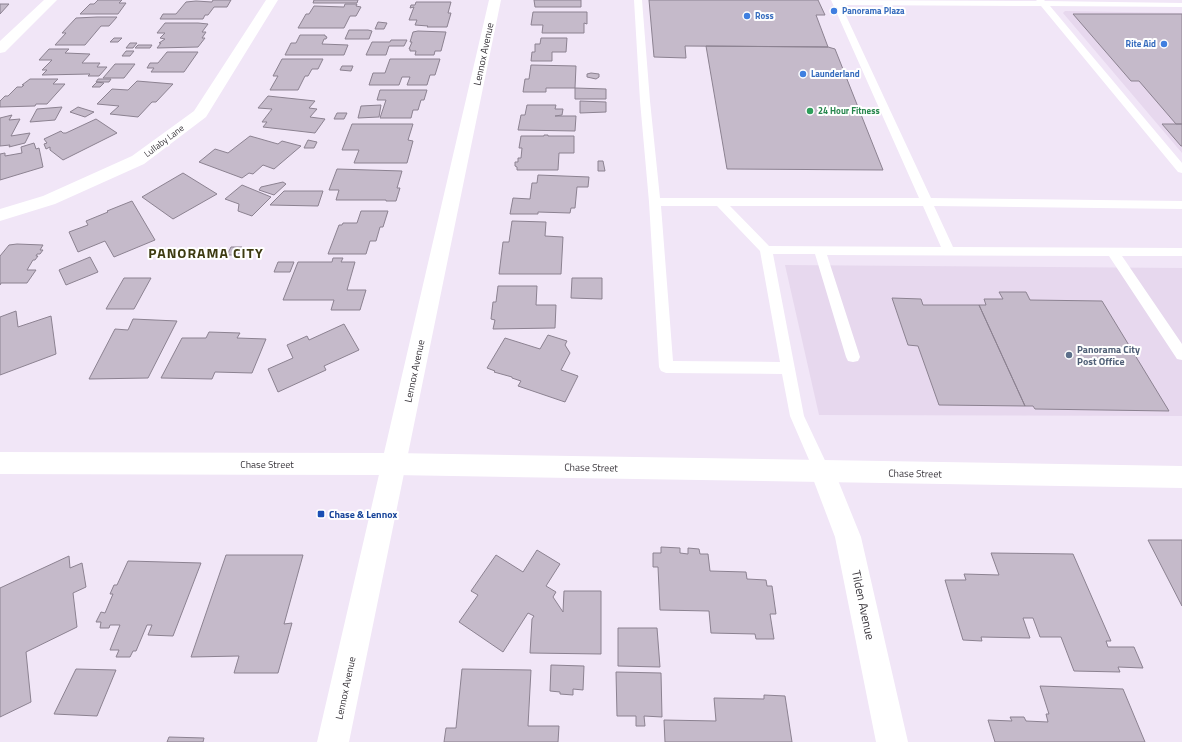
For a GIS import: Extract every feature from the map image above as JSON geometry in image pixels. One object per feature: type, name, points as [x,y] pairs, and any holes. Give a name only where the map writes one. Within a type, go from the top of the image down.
[{"type":"street","points":[[0,49],[51,0]]},
{"type":"street","name":"Lullaby Lane","points":[[0,215],[49,200],[138,160],[200,114],[272,0]]},
{"type":"street","name":"Lennox Avenue","points":[[333,742],[495,0]]},
{"type":"street","name":"Chase Street","points":[[0,463],[394,464],[1182,477]]},
{"type":"street","name":"Tilden Avenue","points":[[822,471],[848,538],[892,742]]},
{"type":"lane","points":[[638,0],[645,101],[655,202],[666,367],[788,368]]},
{"type":"lane","points":[[949,251],[836,1],[1042,2],[1182,5]]},
{"type":"lane","points":[[1042,2],[1182,170]]},
{"type":"lane","points":[[655,202],[927,202],[1182,205]]},
{"type":"lane","points":[[720,202],[766,250],[797,416],[822,471]]},
{"type":"lane","points":[[766,250],[1182,252]]},
{"type":"lane","points":[[820,250],[853,357]]},
{"type":"lane","points":[[1113,252],[1182,355]]},
{"type":"shaded area","points":[[1065,11],[1182,13],[1182,153],[1063,13]]},
{"type":"shaded area","points":[[785,265],[1182,268],[1182,416],[819,415]]},
{"type":"building","points":[[98,0],[122,0],[119,3],[126,3],[118,14],[80,14],[90,4],[94,4]]},
{"type":"building","points":[[213,0],[231,0],[227,7],[214,7],[208,15],[205,15],[203,19],[160,19],[163,14],[176,14],[186,2],[212,2]]},
{"type":"building","points":[[314,0],[358,0],[357,3],[313,3]]},
{"type":"building","points":[[534,0],[581,0],[581,7],[535,7]]},
{"type":"building","points":[[649,0],[818,0],[825,15],[816,15],[828,47],[685,46],[686,58],[654,57]]},
{"type":"building","points":[[416,2],[451,2],[448,13],[451,13],[447,27],[427,27],[428,26],[415,25],[417,20],[409,20],[414,7],[410,8],[411,5],[415,5]]},
{"type":"building","points":[[0,4],[9,4],[0,14]]},
{"type":"building","points":[[345,4],[357,4],[356,6],[361,7],[356,16],[350,16],[344,28],[298,28],[306,14],[309,14],[314,6],[344,7]]},
{"type":"building","points":[[533,12],[587,12],[587,24],[584,23],[584,33],[542,33],[543,25],[531,25]]},
{"type":"building","points":[[1073,14],[1182,14],[1182,124],[1176,124],[1139,81],[1131,81]]},
{"type":"building","points":[[117,17],[109,26],[101,26],[85,45],[55,45],[66,33],[62,33],[76,18]]},
{"type":"building","points":[[378,22],[387,23],[384,29],[375,29]]},
{"type":"building","points":[[165,23],[208,24],[202,32],[206,32],[202,38],[205,38],[198,47],[157,48],[161,43],[159,43],[165,39],[160,38],[165,33],[157,33]]},
{"type":"building","points":[[349,30],[372,31],[369,39],[345,39]]},
{"type":"building","points":[[413,32],[446,32],[441,51],[435,51],[434,55],[415,55],[416,51],[410,51],[409,49],[412,42],[410,42]]},
{"type":"building","points":[[300,35],[325,35],[327,37],[324,39],[322,44],[348,45],[344,55],[285,55],[291,43],[296,43]]},
{"type":"building","points":[[114,38],[122,38],[118,42],[110,42]]},
{"type":"building","points":[[541,38],[567,38],[566,52],[552,52],[552,61],[531,61],[532,52],[535,52],[535,44],[540,44]]},
{"type":"building","points":[[391,40],[407,40],[404,46],[389,46],[386,55],[366,55],[372,42],[390,42]]},
{"type":"building","points":[[130,43],[137,43],[133,48],[126,48]]},
{"type":"building","points":[[138,45],[152,45],[150,48],[135,48]]},
{"type":"building","points":[[706,46],[828,47],[835,49],[883,170],[727,169]]},
{"type":"building","points":[[49,49],[69,49],[65,53],[90,54],[82,63],[100,63],[97,67],[107,67],[99,76],[88,76],[90,74],[42,75],[47,70],[42,70],[52,60],[39,60]]},
{"type":"building","points":[[126,51],[134,51],[130,56],[122,56]]},
{"type":"building","points":[[167,52],[198,52],[184,72],[151,72],[154,68],[147,68],[150,63],[158,63]]},
{"type":"building","points":[[282,59],[323,59],[318,69],[312,69],[308,76],[305,76],[298,90],[270,90],[278,76],[273,76]]},
{"type":"building","points":[[390,59],[440,59],[435,75],[430,75],[427,85],[407,85],[410,77],[402,77],[399,85],[369,85],[373,73],[385,73]]},
{"type":"building","points":[[115,64],[135,64],[124,78],[103,78]]},
{"type":"building","points":[[531,65],[576,66],[575,88],[546,88],[546,92],[523,92],[525,79],[529,79]]},
{"type":"building","points":[[342,66],[353,66],[351,71],[340,70]]},
{"type":"building","points":[[587,74],[599,74],[599,77],[596,79],[587,77]]},
{"type":"building","points":[[30,79],[58,79],[53,84],[65,84],[47,104],[36,104],[35,106],[0,107],[0,101],[5,96],[8,96],[17,87],[22,87],[24,85],[22,85]]},
{"type":"building","points":[[98,79],[111,79],[109,82],[96,82]]},
{"type":"building","points":[[137,81],[173,84],[156,102],[152,102],[138,117],[110,114],[119,106],[97,104],[112,89],[128,90]]},
{"type":"building","points":[[97,82],[104,83],[100,87],[92,87]]},
{"type":"building","points":[[575,88],[606,89],[606,99],[575,99]]},
{"type":"building","points":[[380,90],[427,90],[424,100],[421,100],[418,110],[413,110],[411,118],[380,118],[386,100],[377,100]]},
{"type":"building","points":[[268,96],[315,101],[309,108],[317,109],[310,117],[325,119],[315,133],[263,127],[267,122],[262,122],[272,109],[258,108]]},
{"type":"building","points":[[580,101],[606,102],[606,112],[580,113]]},
{"type":"building","points":[[381,105],[379,117],[358,118],[361,106]]},
{"type":"building","points":[[527,105],[556,105],[555,109],[563,109],[562,115],[555,116],[576,116],[575,131],[518,130],[521,115],[525,115]]},
{"type":"building","points":[[62,107],[55,120],[30,122],[37,109]]},
{"type":"building","points":[[78,107],[94,112],[85,117],[70,112]]},
{"type":"building","points":[[337,113],[347,113],[344,119],[334,119]]},
{"type":"building","points":[[12,115],[9,120],[20,119],[11,136],[30,133],[25,143],[9,147],[10,145],[0,146],[0,118]]},
{"type":"building","points":[[96,119],[117,133],[63,160],[50,150],[50,147],[46,149],[44,144],[47,143],[44,139],[61,131],[66,133]]},
{"type":"building","points":[[352,124],[413,124],[408,140],[413,141],[407,163],[354,163],[359,150],[342,150]]},
{"type":"building","points":[[1162,124],[1182,124],[1182,146],[1181,146]]},
{"type":"building","points":[[250,136],[278,144],[282,141],[301,146],[274,169],[263,165],[253,174],[249,173],[242,178],[199,162],[215,149],[228,153]]},
{"type":"building","points":[[521,136],[574,136],[574,153],[559,153],[558,170],[517,170],[515,162],[518,162],[518,158],[521,158],[522,148],[519,148]]},
{"type":"building","points":[[308,140],[317,142],[314,148],[304,148]]},
{"type":"building","points":[[34,143],[36,149],[39,148],[43,167],[0,180],[0,154],[5,153],[5,156],[22,153],[21,147]]},
{"type":"building","points":[[598,161],[603,161],[605,171],[598,171]]},
{"type":"building","points":[[337,169],[402,171],[397,188],[400,188],[396,201],[336,200],[339,190],[329,190]]},
{"type":"building","points":[[183,173],[217,194],[173,219],[142,197]]},
{"type":"building","points":[[538,175],[589,177],[588,187],[577,187],[575,208],[571,208],[570,213],[538,212],[538,214],[510,214],[513,198],[530,199],[532,183],[537,183]]},
{"type":"building","points":[[283,182],[286,184],[274,195],[259,190],[261,187]]},
{"type":"building","points":[[242,185],[271,197],[252,216],[238,211],[239,204],[225,199]]},
{"type":"building","points":[[284,191],[323,191],[318,206],[270,205]]},
{"type":"building","points":[[132,201],[155,240],[114,257],[105,241],[78,252],[69,232],[88,225],[86,221]]},
{"type":"building","points":[[361,211],[388,211],[383,227],[380,227],[376,241],[370,241],[366,254],[328,254],[339,225],[342,225],[343,223],[357,223]]},
{"type":"building","points":[[512,221],[546,222],[545,236],[563,237],[561,274],[499,274],[503,242],[509,242]]},
{"type":"building","points":[[9,245],[43,245],[40,250],[43,250],[40,254],[37,254],[36,256],[38,256],[35,260],[33,260],[27,270],[36,270],[27,283],[1,283],[0,285],[0,256]]},
{"type":"building","points":[[231,247],[242,247],[238,255],[227,255]]},
{"type":"building","points":[[90,257],[98,272],[66,285],[59,270]]},
{"type":"building","points":[[333,258],[343,258],[341,262],[355,262],[347,290],[366,290],[360,310],[331,310],[334,300],[283,300],[298,262],[332,262]]},
{"type":"building","points":[[278,262],[294,262],[290,272],[274,272]]},
{"type":"building","points":[[124,278],[151,278],[134,309],[106,309]]},
{"type":"building","points":[[572,278],[602,278],[602,299],[571,298]]},
{"type":"building","points":[[498,286],[537,286],[536,305],[556,305],[555,328],[493,329],[495,320],[491,319],[493,302],[496,302]]},
{"type":"building","name":"Panorama City Post Office","points":[[999,292],[1026,292],[1030,300],[1102,301],[1169,411],[1035,409],[1033,406],[1025,406],[979,305],[986,305],[984,299],[1003,299]]},
{"type":"building","points":[[892,298],[921,299],[923,305],[979,305],[1025,406],[939,405],[918,346],[908,345]]},
{"type":"building","points":[[16,311],[18,327],[51,316],[56,354],[0,375],[0,317]]},
{"type":"building","points":[[133,319],[177,321],[148,378],[89,379],[115,329],[128,330]]},
{"type":"building","points":[[344,324],[359,350],[324,366],[326,370],[278,392],[268,369],[293,358],[287,345],[307,336],[309,340]]},
{"type":"building","points":[[209,332],[240,333],[237,338],[266,339],[252,373],[215,372],[212,379],[161,378],[182,338],[206,338]]},
{"type":"building","points":[[548,335],[567,341],[565,345],[570,353],[561,370],[578,376],[565,402],[518,386],[521,381],[494,372],[495,371],[487,368],[505,338],[540,349]]},
{"type":"building","points":[[1148,540],[1182,540],[1182,606]]},
{"type":"building","points":[[661,547],[680,548],[680,553],[688,554],[688,548],[699,549],[700,554],[708,554],[710,571],[746,572],[747,579],[766,580],[767,586],[772,586],[776,614],[770,614],[774,639],[756,639],[755,634],[711,633],[709,611],[660,610],[658,567],[653,567],[653,553],[661,553]]},
{"type":"building","points":[[537,550],[560,564],[546,586],[556,592],[553,597],[563,612],[564,591],[601,591],[601,654],[530,653],[532,619],[534,616],[528,613],[503,652],[459,622],[478,595],[471,591],[496,555],[523,572]]},
{"type":"building","points":[[991,553],[1073,554],[1111,641],[1106,641],[1108,647],[1134,647],[1143,668],[1118,667],[1120,672],[1074,671],[1061,637],[1040,637],[1033,618],[1023,618],[1030,638],[981,637],[982,641],[963,640],[945,580],[966,580],[964,574],[999,575]]},
{"type":"building","points":[[226,555],[303,555],[284,624],[292,623],[278,673],[234,673],[239,656],[191,657]]},
{"type":"building","points":[[69,556],[70,568],[82,563],[86,587],[73,593],[77,627],[26,652],[31,702],[0,717],[0,588]]},
{"type":"building","points":[[128,561],[201,563],[173,636],[148,635],[152,625],[147,625],[136,651],[133,651],[130,657],[116,657],[119,650],[110,650],[120,625],[110,625],[109,628],[100,628],[101,622],[96,622],[101,612],[105,613],[113,594],[110,594],[114,585],[117,585]]},
{"type":"building","points":[[618,628],[657,628],[660,667],[618,666]]},
{"type":"building","points":[[551,665],[584,666],[583,690],[573,689],[573,695],[560,694],[560,692],[550,691]]},
{"type":"building","points":[[76,669],[116,670],[97,716],[54,714]]},
{"type":"building","points":[[462,669],[531,670],[528,726],[559,726],[558,742],[444,742],[446,728],[456,728]]},
{"type":"building","points":[[616,672],[661,673],[662,717],[644,716],[645,726],[636,726],[636,716],[617,716]]},
{"type":"building","points":[[1040,686],[1123,689],[1145,742],[995,742],[988,720],[1012,721],[1010,717],[1024,717],[1026,721],[1048,722],[1046,714],[1049,714]]},
{"type":"building","points":[[764,695],[785,696],[792,742],[665,742],[664,720],[716,721],[714,698],[764,699]]},
{"type":"building","points":[[169,737],[204,738],[203,742],[167,742]]},
{"type":"place","name":"Panorama Plaza","points":[[834,11]]},
{"type":"place","name":"Ross","points":[[747,16]]},
{"type":"place","name":"Rite Aid","points":[[1164,44]]},
{"type":"place","name":"Launderland","points":[[803,74]]},
{"type":"place","name":"24 Hour Fitness","points":[[810,111]]},
{"type":"place","name":"Panorama City Post Office","points":[[1069,355]]},
{"type":"place","name":"Chase & Lennox","points":[[321,514]]},
{"type":"district","name":"PANORAMA CITY","points":[[206,253]]}]
